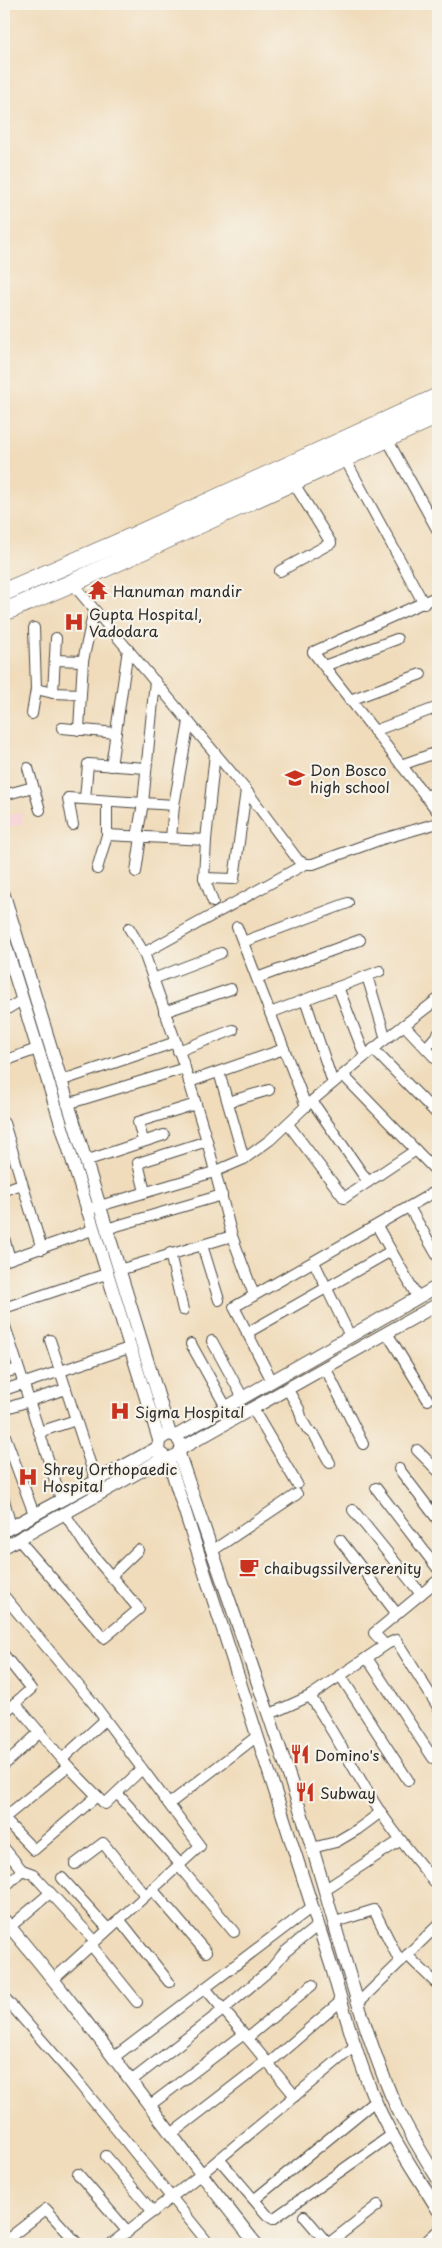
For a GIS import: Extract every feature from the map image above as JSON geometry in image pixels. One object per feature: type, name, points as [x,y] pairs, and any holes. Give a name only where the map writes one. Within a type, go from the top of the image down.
[{"type":"highway","points":[[4,592],[134,536],[438,397]]},
{"type":"highway","points":[[4,612],[72,583],[438,415]]},
{"type":"street","points":[[387,439],[438,531]]},
{"type":"street","points":[[345,459],[424,604]]},
{"type":"street","points":[[280,571],[331,543],[293,482]]},
{"type":"street","points":[[72,583],[246,790],[298,860],[305,864]]},
{"type":"street","points":[[438,596],[424,604],[313,652],[438,812]]},
{"type":"street","points":[[79,730],[83,661],[94,610]]},
{"type":"street","points":[[32,714],[36,689],[34,628]]},
{"type":"street","points":[[53,693],[56,638]]},
{"type":"street","points":[[324,666],[397,639]]},
{"type":"street","points":[[111,766],[128,649]]},
{"type":"street","points":[[55,660],[83,661]]},
{"type":"street","points":[[350,700],[421,674]]},
{"type":"street","points":[[136,872],[154,681]]},
{"type":"street","points":[[36,689],[53,693],[81,694]]},
{"type":"street","points":[[374,731],[438,707]]},
{"type":"street","points":[[172,838],[174,805],[189,722]]},
{"type":"street","points":[[62,728],[116,733]]},
{"type":"street","points":[[401,765],[438,752]]},
{"type":"street","points":[[213,902],[204,878],[215,753]]},
{"type":"street","points":[[85,799],[88,764],[146,768]]},
{"type":"street","points":[[28,768],[40,810]]},
{"type":"street","points":[[4,795],[34,787]]},
{"type":"street","points":[[204,878],[234,879],[246,790]]},
{"type":"street","points":[[425,796],[438,792]]},
{"type":"street","points":[[74,825],[68,798],[174,805]]},
{"type":"street","points":[[97,869],[107,835],[108,801]]},
{"type":"street","points":[[144,953],[305,864],[313,864],[379,840],[438,823]]},
{"type":"street","points":[[107,835],[206,840]]},
{"type":"street","points":[[4,895],[119,1270],[169,1447],[256,1737],[332,1968],[341,2001],[376,2101],[393,2134],[438,2210]]},
{"type":"street","points":[[243,942],[348,903]]},
{"type":"street","points":[[237,927],[284,1049],[309,1104],[368,1182]]},
{"type":"street","points":[[129,928],[144,953],[185,1068],[232,1236],[254,1295]]},
{"type":"street","points":[[4,940],[129,1348],[212,1551],[312,1848],[359,2002],[392,2095],[412,2137],[438,2179]]},
{"type":"street","points":[[257,978],[360,940]]},
{"type":"street","points":[[153,979],[221,953]]},
{"type":"street","points":[[270,1013],[380,971]]},
{"type":"street","points":[[367,976],[386,1039]]},
{"type":"street","points":[[338,987],[369,1053],[438,1115]]},
{"type":"street","points":[[164,1012],[231,989]]},
{"type":"street","points":[[86,1210],[214,1172],[244,1159],[270,1140],[369,1053],[438,999]]},
{"type":"street","points":[[4,1011],[22,1000]]},
{"type":"street","points":[[304,1000],[333,1083]]},
{"type":"street","points":[[404,1025],[438,1061]]},
{"type":"street","points":[[60,1081],[233,1030]]},
{"type":"street","points":[[426,1048],[438,1034]]},
{"type":"street","points":[[4,1062],[37,1049]]},
{"type":"street","points":[[189,1082],[284,1049]]},
{"type":"street","points":[[67,1104],[185,1068]]},
{"type":"street","points":[[219,1072],[244,1159]]},
{"type":"street","points":[[343,1075],[438,1173]]},
{"type":"street","points":[[228,1102],[269,1090]]},
{"type":"street","points":[[143,1140],[138,1122],[196,1104]]},
{"type":"street","points":[[4,1123],[8,1154],[22,1184],[42,1249]]},
{"type":"street","points":[[288,1124],[344,1198],[416,1150]]},
{"type":"street","points":[[85,1161],[143,1140],[164,1135]]},
{"type":"street","points":[[146,1192],[138,1162],[207,1142]]},
{"type":"street","points":[[4,1190],[22,1184]]},
{"type":"street","points":[[272,1381],[234,1307],[410,1208],[438,1190]]},
{"type":"street","points":[[106,1228],[222,1195]]},
{"type":"street","points":[[410,1208],[438,1257]]},
{"type":"street","points":[[377,1226],[418,1298]]},
{"type":"street","points":[[4,1238],[7,1260],[92,1230]]},
{"type":"street","points":[[119,1270],[170,1253],[232,1236]]},
{"type":"street","points":[[202,1245],[218,1300]]},
{"type":"street","points":[[247,1333],[328,1289],[391,1251]]},
{"type":"street","points":[[170,1253],[183,1310]]},
{"type":"street","points":[[314,1262],[350,1336]]},
{"type":"street","points":[[4,1308],[106,1274]]},
{"type":"street","points":[[4,1547],[65,1514],[169,1447],[226,1407],[438,1286]]},
{"type":"street","points":[[4,1500],[8,1529],[96,1481],[254,1408],[325,1367],[437,1308]]},
{"type":"street","points":[[4,1323],[8,1352],[18,1369],[61,1499]]},
{"type":"street","points":[[388,1333],[428,1400]]},
{"type":"street","points":[[50,1340],[96,1481]]},
{"type":"street","points":[[212,1341],[243,1398]]},
{"type":"street","points":[[191,1344],[226,1407]]},
{"type":"street","points":[[4,1390],[129,1348]]},
{"type":"street","points":[[325,1367],[363,1444]]},
{"type":"street","points":[[4,1373],[18,1369]]},
{"type":"street","points":[[4,1409],[66,1389]]},
{"type":"street","points":[[288,1390],[299,1409],[302,1420],[308,1430],[315,1436],[330,1463]]},
{"type":"street","points":[[212,1551],[297,1489],[254,1408]]},
{"type":"street","points":[[39,1432],[76,1420]]},
{"type":"street","points":[[4,1433],[34,1514]]},
{"type":"street","points":[[417,1450],[438,1471]]},
{"type":"street","points":[[399,1469],[438,1520]]},
{"type":"street","points":[[376,1488],[438,1569]]},
{"type":"street","points":[[353,1510],[421,1594]]},
{"type":"street","points":[[18,1539],[104,1638],[139,1609],[88,1548],[65,1514]]},
{"type":"street","points":[[340,1540],[397,1614]]},
{"type":"street","points":[[111,1576],[138,1550]]},
{"type":"street","points":[[385,1645],[374,1633],[421,1594],[437,1584]]},
{"type":"street","points":[[4,1596],[105,1720],[200,1846],[54,1978]]},
{"type":"street","points":[[268,1715],[310,1696],[385,1645],[396,1640],[438,1707]]},
{"type":"street","points":[[4,1655],[31,1688],[4,1713]]},
{"type":"street","points":[[367,1658],[433,1758]]},
{"type":"street","points":[[340,1675],[408,1780]]},
{"type":"street","points":[[310,1696],[336,1735],[380,1812],[438,1886]]},
{"type":"street","points":[[15,1703],[105,1804],[142,1769]]},
{"type":"street","points":[[97,1796],[34,1850],[4,1818],[66,1762],[105,1720]]},
{"type":"street","points":[[4,1765],[40,1732]]},
{"type":"street","points":[[170,1804],[256,1737]]},
{"type":"street","points":[[117,1793],[179,1864],[234,1932]]},
{"type":"street","points":[[312,1848],[336,1842],[358,1829],[380,1812]]},
{"type":"street","points":[[324,1890],[401,1840]]},
{"type":"street","points":[[74,1864],[103,1843],[206,1952]]},
{"type":"street","points":[[4,1848],[22,1870],[33,1874],[50,1893],[93,1943],[137,2002]]},
{"type":"street","points":[[4,1888],[22,1870]]},
{"type":"street","points":[[62,1878],[108,1929]]},
{"type":"street","points":[[50,1893],[7,1924],[54,1978],[200,2175],[256,2244]]},
{"type":"street","points":[[113,2058],[312,1908]]},
{"type":"street","points":[[335,1922],[374,1910],[403,1958],[438,1985]]},
{"type":"street","points":[[119,1919],[169,1982]]},
{"type":"street","points":[[359,2002],[438,1924]]},
{"type":"street","points":[[130,2081],[223,2010],[317,1926]]},
{"type":"street","points":[[430,1932],[438,1941]]},
{"type":"street","points":[[149,2106],[246,2036],[312,1985]]},
{"type":"street","points":[[205,1988],[295,2096]]},
{"type":"street","points":[[4,1997],[73,2076],[210,2244]]},
{"type":"street","points":[[170,2135],[267,2062],[341,2001]]},
{"type":"street","points":[[111,2244],[220,2159],[356,2045]]},
{"type":"street","points":[[255,2199],[376,2101]]},
{"type":"street","points":[[220,2159],[270,2218],[277,2218],[393,2134]]},
{"type":"street","points":[[106,2156],[153,2212]]},
{"type":"street","points":[[78,2174],[128,2232]]},
{"type":"street","points":[[304,2216],[328,2244],[378,2205]]},
{"type":"street","points":[[4,2242],[46,2209],[72,2242]]},
{"type":"street","points":[[424,2244],[438,2232]]},
{"type":"shaded area","points":[[22,812],[23,824],[9,827],[6,816]]},
{"type":"place","name":"Hanuman mandir","points":[[98,590]]},
{"type":"place","name":"Gupta Hospital, Vadodara","points":[[74,622]]},
{"type":"place","name":"Don Bosco high school","points":[[295,778]]},
{"type":"place","name":"Sigma Hospital","points":[[120,1411]]},
{"type":"place","name":"Shrey Orthopaedic Hospital","points":[[28,1477]]},
{"type":"place","name":"chaibugssilverserenity","points":[[249,1567]]},
{"type":"place","name":"Domino's","points":[[300,1754]]},
{"type":"place","name":"Subway","points":[[305,1792]]}]
